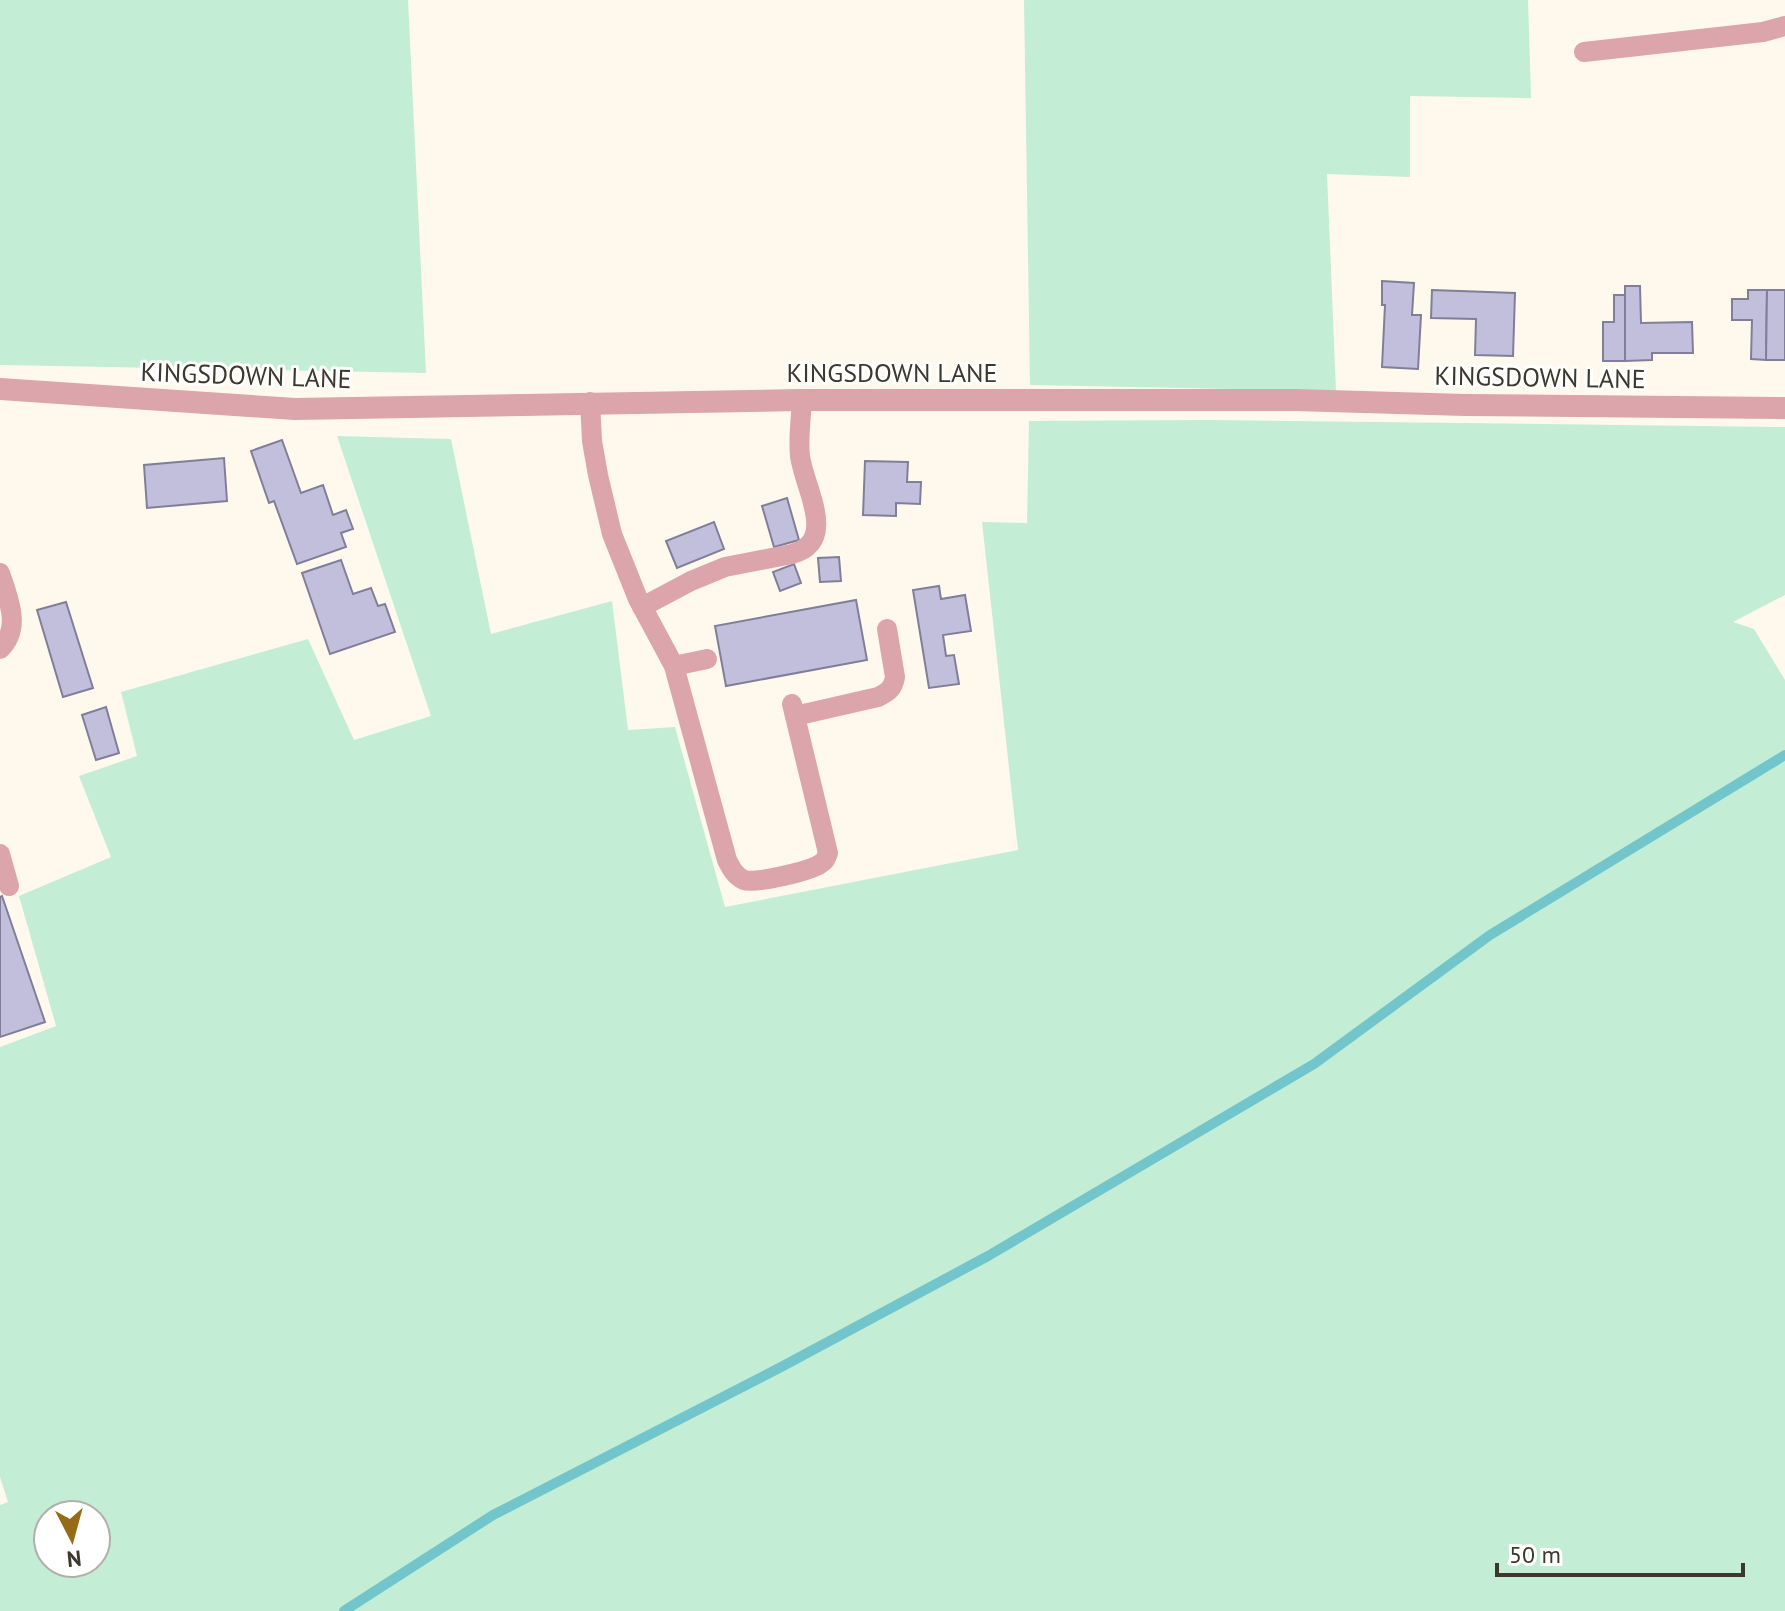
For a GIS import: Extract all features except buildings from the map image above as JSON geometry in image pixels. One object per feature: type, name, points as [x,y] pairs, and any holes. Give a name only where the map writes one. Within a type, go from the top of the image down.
[{"type":"street","name":"KINGSDOWN LANE","points":[[0,389],[295,409],[802,400],[1295,400],[1785,408]]},
{"type":"lane","points":[[1584,52],[1763,32],[1785,26]]},
{"type":"lane","points":[[642,607],[725,567],[792,554],[810,546],[816,530],[814,503],[801,460],[802,400]]},
{"type":"lane","points":[[590,402],[592,441],[605,507],[642,607],[674,666],[727,860],[741,879],[753,882],[815,867],[824,861],[828,853],[794,710],[878,697],[888,692],[894,685],[895,677],[887,629]]},
{"type":"lane","points":[[0,573],[12,617],[8,640],[0,649]]},
{"type":"lane","points":[[674,666],[707,659]]},
{"type":"lane","points":[[0,854],[9,886]]},
{"type":"green space","points":[[0,0],[408,0],[426,373],[0,365]]},
{"type":"green space","points":[[1024,0],[1528,0],[1531,98],[1410,96],[1410,177],[1327,174],[1336,391],[1030,385]]},
{"type":"green space","points":[[1208,420],[1785,427],[1785,595],[1733,622],[1754,629],[1785,680],[1785,1611],[0,1611],[0,1505],[8,1502],[0,1477],[0,1047],[56,1026],[19,896],[111,857],[79,776],[137,756],[121,692],[308,639],[354,740],[431,716],[337,436],[451,439],[491,634],[612,601],[628,730],[675,727],[725,907],[1018,850],[982,522],[1027,523],[1029,421]]},
{"type":"waterway","points":[[344,1611],[493,1515],[783,1366],[988,1256],[1314,1064],[1490,935],[1785,755]]}]
